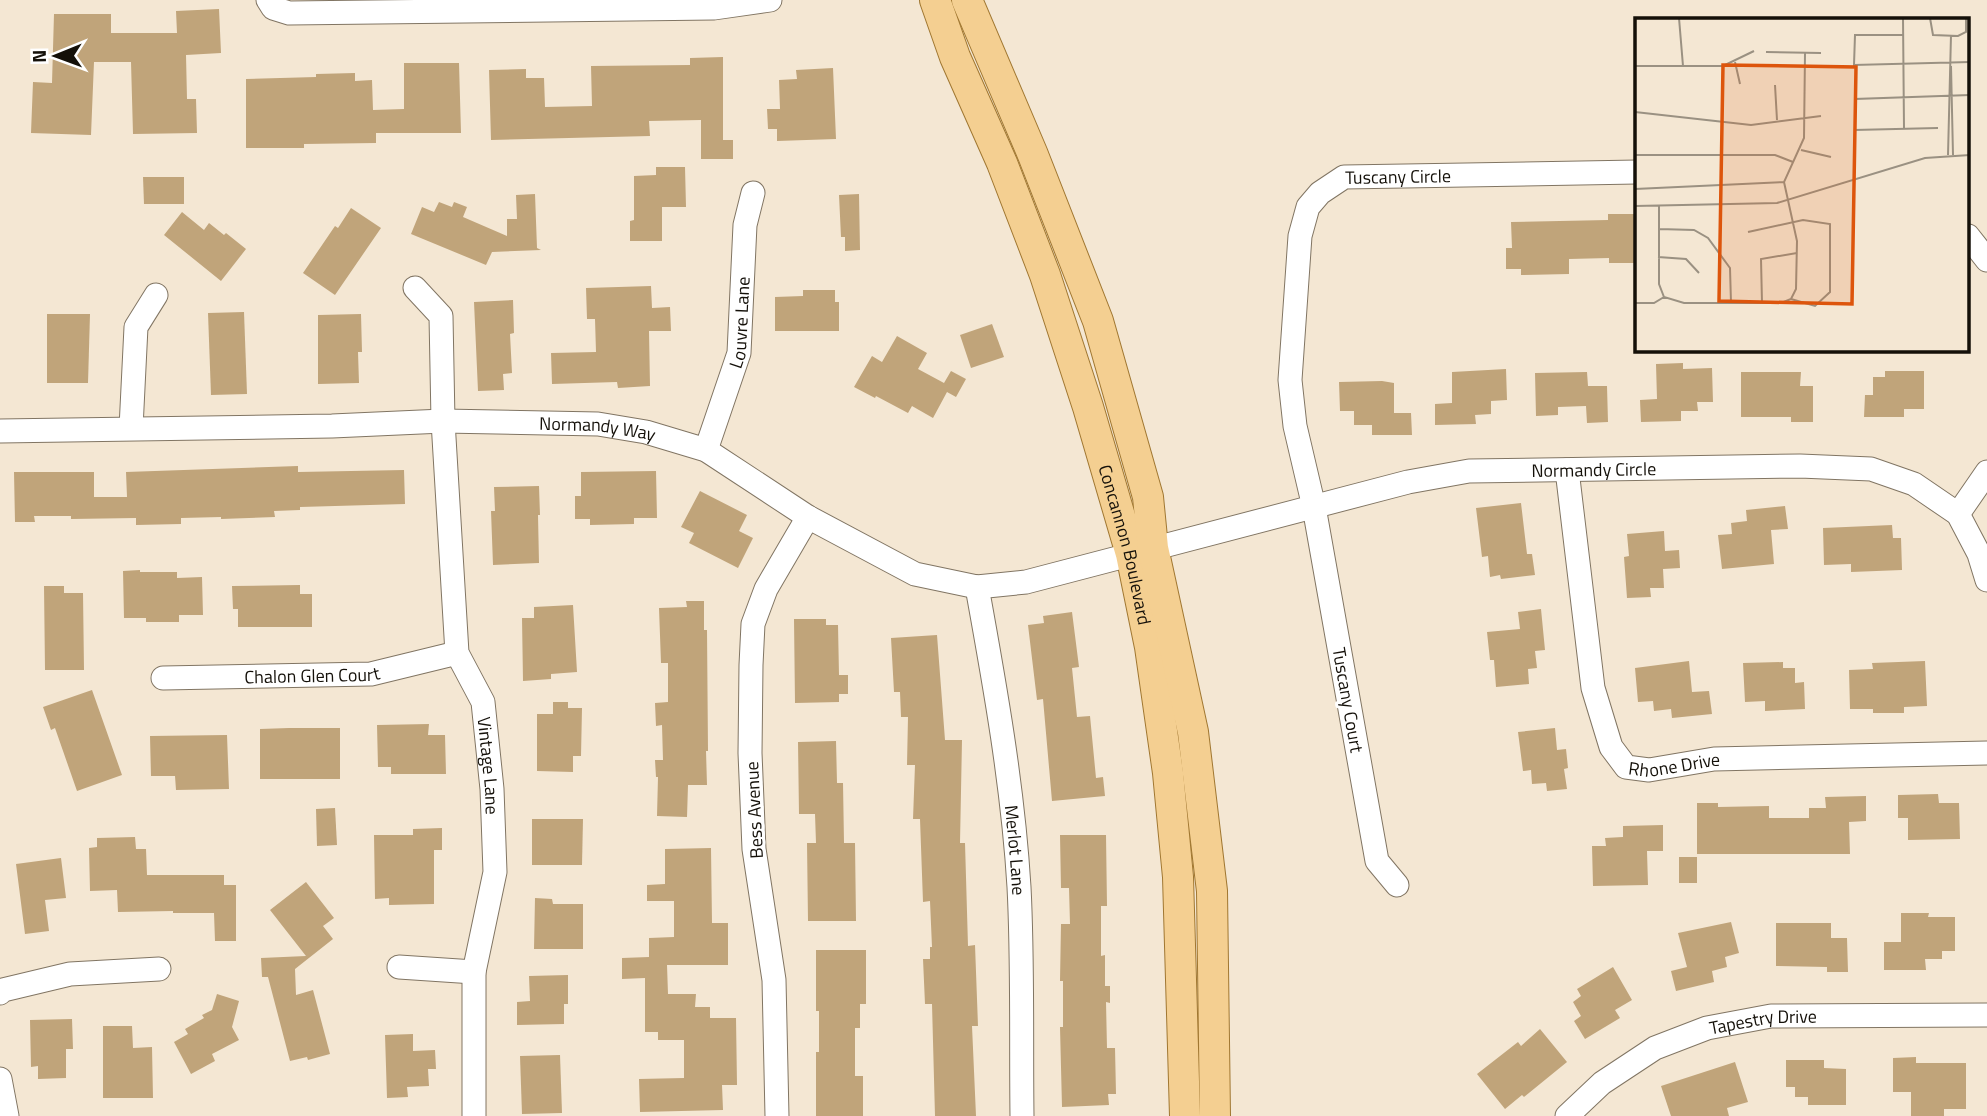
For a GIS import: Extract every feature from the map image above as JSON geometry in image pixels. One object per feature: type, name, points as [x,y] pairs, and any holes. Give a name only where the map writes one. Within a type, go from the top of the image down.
[{"type":"main road","name":"Concannon Boulevard","points":[[935,0],[955,57],[1002,163],[1045,275],[1088,407],[1142,551],[1193,732],[1212,891],[1215,1116]]},
{"type":"main road","name":"Concannon Boulevard","points":[[967,0],[1033,155],[1098,321],[1148,497],[1142,551],[1150,648],[1168,774],[1178,877],[1185,1116]]},
{"type":"street","points":[[270,4],[289,13],[523,5],[715,8],[770,0]]},
{"type":"street","name":"Tuscany Circle","points":[[1314,507],[1295,426],[1290,380],[1300,236],[1308,207],[1320,193],[1344,177],[1635,172]]},
{"type":"street","name":"Louvre Lane","points":[[706,450],[739,353],[745,225],[753,193]]},
{"type":"street","points":[[1969,237],[1987,260]]},
{"type":"street","name":"Vintage Lane","points":[[415,288],[441,316],[443,421],[457,653],[482,702],[492,789],[495,872],[474,972],[474,1116]]},
{"type":"street","points":[[131,428],[136,327],[156,295]]},
{"type":"street","name":"Normandy Way","points":[[0,431],[443,421],[598,424],[646,432],[706,450],[808,517],[915,574],[977,587],[1026,582],[1142,551]]},
{"type":"street","name":"Normandy Circle","points":[[1142,551],[1408,482],[1469,471],[1800,466],[1871,469],[1914,484],[1958,514],[1979,554],[1987,580]]},
{"type":"street","name":"Rhone Drive","points":[[1567,470],[1593,688],[1611,747],[1626,767],[1649,770],[1714,760],[1987,754]]},
{"type":"street","points":[[1958,514],[1987,472]]},
{"type":"street","name":"Tuscany Court","points":[[1314,507],[1377,861],[1397,885]]},
{"type":"street","name":"Bess Avenue","points":[[777,1116],[774,980],[754,849],[750,753],[753,624],[766,589],[808,517]]},
{"type":"street","name":"Merlot Lane","points":[[977,587],[1012,811],[1019,888],[1022,1116]]},
{"type":"street","name":"Chalon Glen Court","points":[[163,678],[371,674],[457,653]]},
{"type":"street","points":[[398,967],[474,972]]},
{"type":"street","points":[[0,993],[3,990],[70,974],[159,970]]},
{"type":"street","name":"Tapestry Drive","points":[[1567,1116],[1602,1083],[1655,1048],[1707,1028],[1771,1016],[1987,1016]]},
{"type":"street","points":[[0,1079],[7,1116]]},
{"type":"building","points":[[219,9],[221,53],[186,55],[187,99],[196,99],[197,133],[133,134],[131,62],[94,62],[91,135],[31,133],[33,82],[52,83],[54,14],[111,14],[111,33],[177,33],[176,11]]},
{"type":"building","points":[[723,57],[723,140],[733,140],[733,159],[701,159],[701,120],[649,121],[650,136],[491,140],[489,70],[526,69],[526,78],[544,78],[545,107],[592,106],[591,66],[690,65],[690,58]]},
{"type":"building","points":[[404,63],[459,63],[461,133],[376,133],[376,143],[304,144],[304,148],[246,148],[246,79],[355,73],[355,81],[372,80],[373,110],[404,109]]},
{"type":"building","points":[[833,68],[836,139],[777,141],[777,129],[768,129],[767,109],[780,109],[779,80],[797,79],[796,70]]},
{"type":"building","points":[[656,167],[685,167],[686,207],[662,207],[662,241],[630,241],[630,221],[634,220],[634,176],[656,175]]},
{"type":"building","points":[[143,177],[184,177],[184,204],[144,204]]},
{"type":"building","points":[[535,194],[537,248],[541,250],[492,252],[486,265],[411,234],[422,207],[434,212],[439,202],[452,207],[454,202],[467,207],[463,217],[507,236],[507,219],[517,219],[516,195]]},
{"type":"building","points":[[859,194],[860,250],[845,251],[845,237],[841,237],[839,195]]},
{"type":"building","points":[[351,208],[381,228],[335,295],[303,273],[335,226],[338,228]]},
{"type":"building","points":[[182,212],[204,230],[209,223],[246,249],[221,281],[164,235]]},
{"type":"building","points":[[1608,214],[1635,214],[1635,263],[1609,263],[1609,258],[1569,259],[1569,274],[1521,275],[1521,269],[1506,269],[1506,248],[1512,248],[1511,222],[1608,220]]},
{"type":"building","points":[[651,286],[652,308],[670,307],[671,331],[649,331],[650,386],[618,388],[617,382],[552,384],[551,353],[596,352],[595,319],[587,319],[586,288]]},
{"type":"building","points":[[803,290],[835,290],[835,302],[839,302],[839,331],[775,331],[775,297],[803,296]]},
{"type":"building","points":[[513,300],[514,333],[510,334],[512,373],[503,374],[504,390],[478,391],[474,302]]},
{"type":"building","points":[[244,312],[247,394],[211,395],[208,313]]},
{"type":"building","points":[[47,314],[90,314],[88,383],[47,383]]},
{"type":"building","points":[[361,314],[362,352],[358,352],[359,383],[318,384],[318,315]]},
{"type":"building","points":[[992,324],[1004,357],[971,368],[960,335]]},
{"type":"building","points":[[897,336],[927,353],[918,369],[944,383],[951,371],[966,379],[956,397],[947,392],[933,418],[912,406],[908,413],[854,387],[872,356],[882,362]]},
{"type":"building","points":[[1683,363],[1683,369],[1712,368],[1713,402],[1697,402],[1698,411],[1681,411],[1681,421],[1641,422],[1640,400],[1657,399],[1656,364]]},
{"type":"building","points":[[1506,369],[1507,400],[1491,401],[1491,414],[1475,415],[1476,424],[1435,425],[1435,404],[1452,403],[1452,372]]},
{"type":"building","points":[[1885,371],[1924,371],[1924,409],[1904,409],[1904,417],[1864,417],[1865,395],[1873,395],[1873,377],[1885,377]]},
{"type":"building","points":[[1587,372],[1588,386],[1607,386],[1608,422],[1587,423],[1586,406],[1558,407],[1558,415],[1536,416],[1535,373]]},
{"type":"building","points":[[1741,372],[1801,372],[1800,386],[1813,386],[1813,422],[1791,422],[1791,417],[1741,417]]},
{"type":"building","points":[[1339,382],[1394,383],[1394,413],[1411,413],[1412,435],[1372,435],[1372,425],[1354,425],[1354,411],[1340,411]]},
{"type":"building","points":[[298,466],[298,472],[404,470],[405,504],[300,507],[300,510],[274,511],[275,517],[181,518],[181,524],[136,525],[136,518],[71,519],[71,516],[34,516],[35,522],[15,522],[14,472],[94,472],[94,497],[127,497],[126,472]]},
{"type":"building","points":[[656,471],[657,518],[634,518],[634,524],[590,525],[590,519],[575,519],[575,496],[581,496],[581,472]]},
{"type":"building","points":[[539,486],[539,563],[493,565],[491,511],[495,511],[494,487]]},
{"type":"building","points":[[700,491],[747,515],[739,531],[753,538],[738,568],[689,543],[694,533],[681,527]]},
{"type":"building","points":[[1521,503],[1527,554],[1532,554],[1535,575],[1501,579],[1500,575],[1490,577],[1488,556],[1482,557],[1476,508]]},
{"type":"building","points":[[1785,506],[1788,529],[1771,530],[1774,564],[1722,569],[1718,535],[1732,534],[1731,523],[1747,521],[1746,510]]},
{"type":"building","points":[[1892,525],[1893,538],[1901,538],[1902,570],[1851,572],[1851,564],[1824,565],[1823,528]]},
{"type":"building","points":[[1664,531],[1665,551],[1679,550],[1680,568],[1663,569],[1664,588],[1650,588],[1651,597],[1627,598],[1624,557],[1629,556],[1627,534]]},
{"type":"building","points":[[123,571],[177,572],[177,578],[202,577],[203,615],[179,615],[179,622],[146,622],[146,618],[124,618]]},
{"type":"building","points":[[300,585],[300,594],[312,594],[312,627],[238,627],[238,609],[233,609],[232,586]]},
{"type":"building","points":[[44,586],[64,586],[64,593],[83,593],[84,670],[45,670]]},
{"type":"building","points":[[686,601],[704,601],[704,630],[707,630],[707,785],[688,785],[687,817],[657,816],[658,777],[655,760],[663,760],[662,725],[656,726],[655,703],[668,702],[668,663],[661,663],[659,608],[687,607]]},
{"type":"building","points":[[573,605],[577,672],[551,674],[551,679],[523,681],[522,618],[534,618],[534,607]]},
{"type":"building","points":[[1541,609],[1545,650],[1535,651],[1537,668],[1528,669],[1529,684],[1496,687],[1494,660],[1490,660],[1487,632],[1520,629],[1518,612]]},
{"type":"building","points":[[1072,612],[1079,667],[1072,668],[1077,717],[1090,716],[1096,778],[1103,777],[1105,796],[1052,801],[1043,699],[1037,700],[1028,625],[1044,623],[1043,616]]},
{"type":"building","points":[[794,619],[826,619],[826,625],[838,625],[839,675],[848,675],[848,694],[839,694],[839,702],[795,703]]},
{"type":"building","points":[[937,635],[945,740],[962,740],[960,843],[965,843],[968,946],[975,945],[978,1026],[972,1026],[976,1116],[935,1116],[932,1004],[925,1004],[923,959],[930,959],[932,947],[930,901],[923,902],[920,819],[913,819],[915,765],[907,765],[908,717],[901,717],[900,692],[894,692],[891,638]]},
{"type":"building","points":[[1689,661],[1692,692],[1709,691],[1712,714],[1672,718],[1671,709],[1654,711],[1653,701],[1638,702],[1635,668]]},
{"type":"building","points":[[1925,661],[1927,706],[1904,707],[1904,713],[1873,713],[1873,709],[1850,709],[1849,670],[1873,669],[1872,663]]},
{"type":"building","points":[[1783,662],[1783,668],[1795,668],[1795,683],[1804,682],[1805,709],[1765,711],[1765,701],[1745,702],[1743,663]]},
{"type":"building","points":[[92,690],[122,775],[77,791],[55,728],[51,730],[43,707]]},
{"type":"building","points":[[553,702],[568,702],[568,708],[582,708],[581,756],[573,756],[573,772],[537,771],[537,714],[553,714]]},
{"type":"building","points":[[429,724],[428,735],[445,735],[446,774],[391,774],[391,767],[378,767],[377,725]]},
{"type":"building","points":[[340,728],[340,779],[260,779],[260,729]]},
{"type":"building","points":[[1555,728],[1557,750],[1566,749],[1568,768],[1564,769],[1567,789],[1547,791],[1546,783],[1532,784],[1531,770],[1523,771],[1518,732]]},
{"type":"building","points":[[227,735],[229,789],[176,790],[175,776],[151,776],[150,736]]},
{"type":"building","points":[[836,741],[837,783],[843,783],[844,843],[855,843],[856,921],[808,921],[807,843],[816,843],[815,814],[799,814],[798,742]]},
{"type":"building","points":[[1938,794],[1939,803],[1959,803],[1960,839],[1908,840],[1908,818],[1898,818],[1898,795]]},
{"type":"building","points":[[1866,796],[1866,821],[1849,822],[1850,854],[1697,854],[1697,803],[1718,803],[1718,807],[1769,806],[1769,818],[1809,818],[1809,808],[1826,808],[1825,797]]},
{"type":"building","points":[[335,808],[337,845],[317,846],[316,809]]},
{"type":"building","points":[[532,819],[583,819],[582,865],[532,865]]},
{"type":"building","points":[[1663,825],[1663,851],[1647,851],[1648,885],[1593,886],[1592,846],[1606,846],[1605,838],[1623,837],[1623,826]]},
{"type":"building","points":[[442,828],[442,850],[434,850],[434,904],[389,905],[389,898],[375,899],[374,835],[413,835],[413,829]]},
{"type":"building","points":[[1060,835],[1106,835],[1107,906],[1101,906],[1101,956],[1105,955],[1105,986],[1110,986],[1110,1003],[1106,1002],[1107,1048],[1115,1048],[1116,1094],[1108,1094],[1109,1105],[1062,1107],[1061,924],[1070,924],[1069,888],[1061,888]]},
{"type":"building","points":[[135,837],[136,849],[146,849],[147,875],[224,875],[224,885],[236,885],[236,941],[215,941],[214,913],[118,912],[117,890],[90,891],[89,848],[97,847],[97,838]]},
{"type":"building","points":[[711,848],[712,923],[728,923],[728,965],[667,965],[668,994],[696,994],[695,1007],[710,1007],[710,1018],[736,1018],[737,1085],[722,1085],[723,1110],[640,1112],[639,1079],[684,1078],[684,1040],[658,1040],[658,1032],[645,1032],[645,978],[622,979],[622,958],[649,957],[649,938],[674,937],[674,901],[647,901],[647,885],[665,884],[665,849]]},
{"type":"building","points":[[1679,857],[1697,857],[1697,883],[1679,883]]},
{"type":"building","points":[[61,858],[66,898],[45,900],[49,931],[25,934],[16,864]]},
{"type":"building","points":[[306,882],[334,918],[323,926],[333,939],[295,969],[296,995],[313,990],[330,1054],[308,1060],[307,1057],[290,1061],[268,977],[262,977],[261,958],[306,956],[270,910]]},
{"type":"building","points":[[535,898],[552,899],[553,904],[583,904],[583,949],[534,949]]},
{"type":"building","points":[[1901,913],[1955,917],[1955,951],[1942,951],[1942,959],[1925,959],[1926,970],[1884,970],[1884,942],[1901,942]]},
{"type":"building","points":[[1731,922],[1739,953],[1725,957],[1727,967],[1712,971],[1714,982],[1676,991],[1671,971],[1687,967],[1678,933]]},
{"type":"building","points":[[1776,923],[1831,923],[1831,938],[1847,938],[1848,972],[1827,972],[1827,967],[1776,966]]},
{"type":"building","points":[[816,950],[866,950],[866,1004],[860,1004],[860,1028],[855,1028],[855,1076],[863,1076],[863,1116],[816,1116],[819,1011],[816,1011]]},
{"type":"building","points":[[1613,967],[1632,1000],[1615,1010],[1620,1018],[1585,1039],[1574,1021],[1581,1016],[1573,1002],[1581,996],[1577,989]]},
{"type":"building","points":[[568,975],[568,1004],[564,1004],[564,1024],[517,1025],[517,1002],[530,1001],[529,976]]},
{"type":"building","points":[[217,994],[239,1001],[232,1027],[239,1040],[212,1054],[215,1061],[191,1074],[174,1042],[188,1034],[185,1029],[212,1010]]},
{"type":"building","points":[[72,1019],[73,1049],[66,1049],[66,1078],[38,1079],[38,1066],[31,1067],[30,1020]]},
{"type":"building","points":[[103,1026],[132,1026],[133,1048],[152,1047],[153,1098],[103,1098]]},
{"type":"building","points":[[1540,1029],[1567,1062],[1505,1109],[1477,1074],[1518,1042],[1521,1046]]},
{"type":"building","points":[[413,1034],[413,1051],[435,1050],[436,1069],[428,1069],[429,1086],[407,1087],[408,1097],[387,1098],[385,1035]]},
{"type":"building","points":[[560,1055],[562,1113],[522,1114],[520,1056]]},
{"type":"building","points":[[1916,1057],[1916,1063],[1966,1063],[1966,1109],[1944,1109],[1944,1116],[1911,1116],[1911,1092],[1893,1092],[1893,1058]]},
{"type":"building","points":[[1786,1060],[1824,1060],[1824,1068],[1846,1069],[1846,1105],[1808,1105],[1808,1097],[1795,1097],[1795,1087],[1786,1087]]},
{"type":"building","points":[[1735,1062],[1748,1102],[1727,1108],[1729,1116],[1671,1116],[1661,1086]]}]
